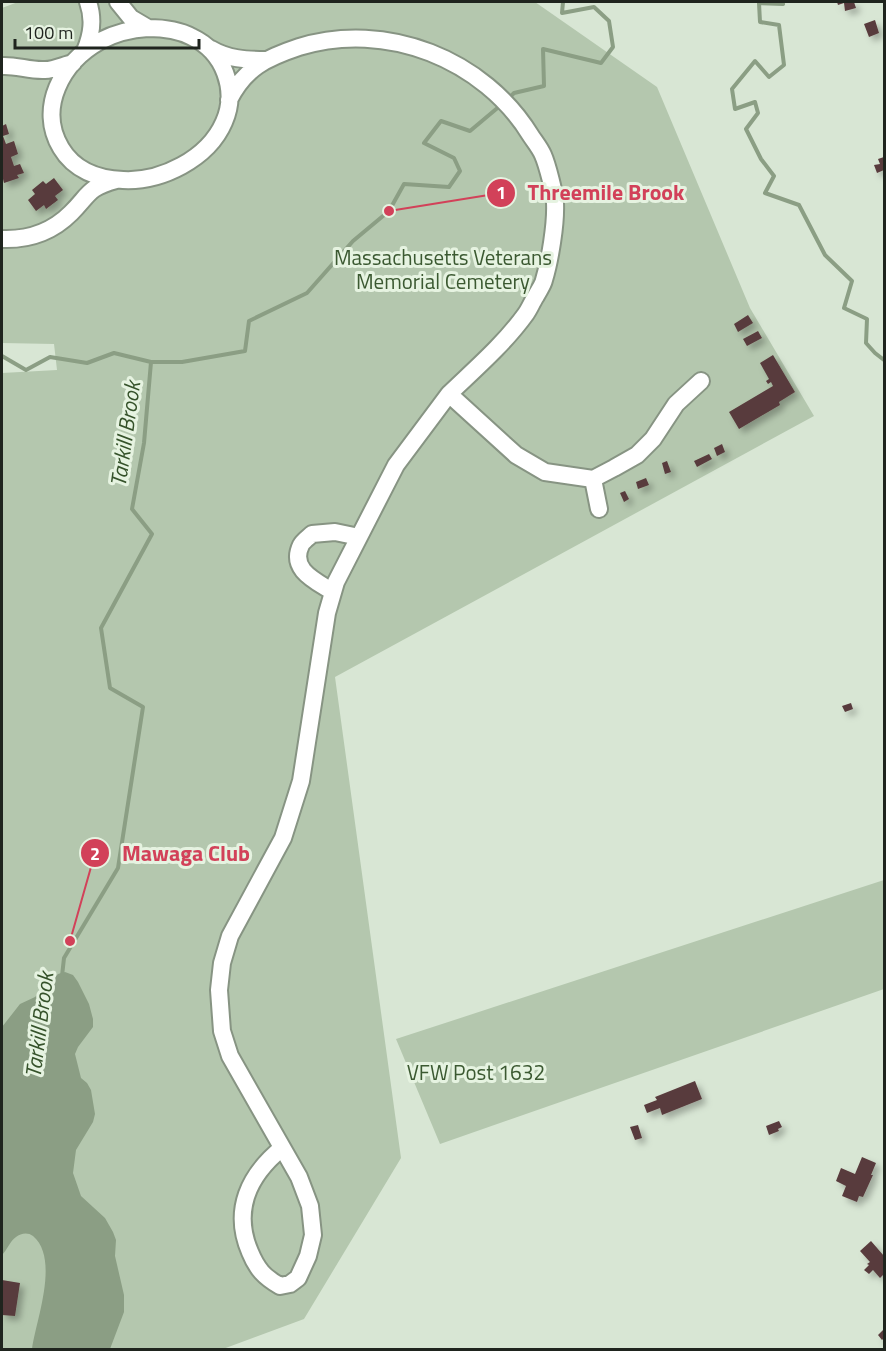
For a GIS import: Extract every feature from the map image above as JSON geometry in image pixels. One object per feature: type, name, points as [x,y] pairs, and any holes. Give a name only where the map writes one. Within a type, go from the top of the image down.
[{"type":"lane","points":[[88,2],[92,16],[90,40],[60,80],[52,99],[51,120],[56,140],[63,152],[77,167],[96,176],[116,180],[142,180],[159,176],[175,169],[204,149],[218,133],[227,114],[229,100],[229,86],[225,72],[210,49]]},
{"type":"lane","points":[[118,2],[131,18],[148,28]]},
{"type":"lane","points":[[2,66],[21,66],[43,70],[79,57],[99,41],[115,34],[148,28],[186,34],[221,55],[266,60]]},
{"type":"lane","points":[[229,100],[246,75],[266,60],[308,44],[355,39],[391,41],[446,59],[472,74],[505,102],[521,119],[544,156],[555,201],[552,239],[544,281],[526,315],[449,394],[396,465],[336,582],[327,613],[301,781],[283,838],[231,936],[222,963],[219,990],[222,1031],[230,1056],[299,1177],[310,1206],[313,1235],[308,1257],[298,1278],[290,1284],[280,1286],[262,1275],[245,1240],[242,1220],[244,1202],[252,1184],[264,1165],[282,1148]]},
{"type":"lane","points":[[2,239],[28,237],[52,228],[72,213],[90,191],[97,186],[116,180]]},
{"type":"lane","points":[[449,394],[516,455],[545,472],[593,478],[637,454],[653,439],[676,404],[701,381]]},
{"type":"lane","points":[[593,478],[599,509]]},
{"type":"lane","points":[[333,592],[305,574],[298,559],[302,544],[312,534],[335,532],[359,537]]},
{"type":"green space","name":"Massachusetts Veterans Memorial Cemetery","points":[[18,2],[535,2],[657,87],[750,308],[814,416],[335,677],[401,1158],[304,1319],[223,1349],[2,1349],[2,373],[57,370],[54,344],[2,343],[2,8]]},
{"type":"green space","name":"VFW Post 1632","points":[[884,880],[884,989],[440,1144],[396,1039]]},
{"type":"water","points":[[65,972],[73,975],[78,982],[89,1004],[93,1019],[93,1027],[75,1054],[81,1078],[91,1090],[95,1114],[93,1122],[76,1150],[73,1173],[81,1196],[105,1218],[116,1240],[115,1256],[124,1295],[124,1312],[110,1349],[32,1349],[46,1274],[41,1246],[33,1236],[22,1234],[14,1239],[2,1255],[2,1027],[20,1004],[35,997],[58,974]]},
{"type":"building","points":[[837,2],[854,2],[856,8],[845,11],[844,3],[838,5]]},
{"type":"building","points":[[875,20],[879,33],[869,37],[864,24]]},
{"type":"building","points":[[6,124],[9,134],[3,136],[6,144],[14,141],[18,154],[11,157],[14,166],[20,164],[24,173],[17,175],[19,178],[4,183],[2,126]]},
{"type":"building","points":[[884,157],[884,170],[877,173],[874,165],[880,164],[878,159]]},
{"type":"building","points":[[54,178],[63,190],[55,196],[58,200],[46,209],[44,205],[36,211],[28,200],[35,194],[32,190],[43,181],[46,184]]},
{"type":"building","points":[[748,315],[753,323],[738,332],[734,324]]},
{"type":"building","points":[[758,331],[762,338],[747,346],[743,339]]},
{"type":"building","points":[[773,355],[795,392],[779,402],[780,405],[739,429],[729,412],[773,386],[771,382],[768,384],[766,381],[769,379],[760,363]]},
{"type":"building","points":[[722,444],[725,452],[717,456],[714,448]]},
{"type":"building","points":[[709,454],[712,459],[697,467],[694,461]]},
{"type":"building","points":[[667,461],[671,472],[665,474],[662,463]]},
{"type":"building","points":[[646,478],[649,485],[638,489],[636,482]]},
{"type":"building","points":[[625,491],[629,499],[624,502],[620,493]]},
{"type":"building","points":[[851,703],[853,709],[845,712],[842,706]]},
{"type":"building","points":[[695,1081],[702,1099],[662,1115],[660,1108],[647,1113],[644,1105],[657,1100],[655,1097]]},
{"type":"building","points":[[779,1121],[782,1127],[778,1129],[779,1131],[769,1135],[766,1126]]},
{"type":"building","points":[[638,1125],[642,1138],[635,1140],[630,1127]]},
{"type":"building","points":[[862,1157],[876,1163],[863,1197],[859,1196],[857,1202],[842,1196],[846,1186],[836,1181],[841,1168],[855,1174]]},
{"type":"building","points":[[871,1241],[884,1256],[884,1274],[880,1278],[873,1270],[869,1274],[864,1270],[870,1262],[860,1251]]},
{"type":"building","points":[[2,1280],[20,1283],[15,1316],[2,1315]]},
{"type":"building","points":[[884,1329],[884,1338],[882,1340],[878,1335]]},
{"type":"waterway","points":[[507,100],[514,93],[544,86],[543,49],[601,63],[613,47],[609,21],[594,7],[562,13],[563,2]]},
{"type":"waterway","points":[[782,2],[783,4],[759,3],[760,22],[779,25],[784,65],[769,77],[755,61],[732,89],[735,109],[755,102],[758,113],[746,129],[761,159],[774,176],[765,193],[799,205],[825,255],[852,281],[844,308],[867,319],[866,343],[884,360]]},
{"type":"waterway","points":[[2,356],[26,370],[50,357],[87,363],[114,353],[151,362],[182,362],[245,351],[249,321],[307,293],[353,241],[389,211],[404,184],[449,187],[460,171],[454,158],[424,143],[441,121],[470,131],[501,105]]},
{"type":"waterway","name":"Tarkill Brook","points":[[62,976],[64,958],[118,868],[143,707],[110,688],[101,628],[152,534],[132,509],[144,443],[151,362]]},
{"type":"place","name":"Threemile Brook","points":[[389,211]]},
{"type":"place","name":"Mawaga Club","points":[[70,941]]}]
